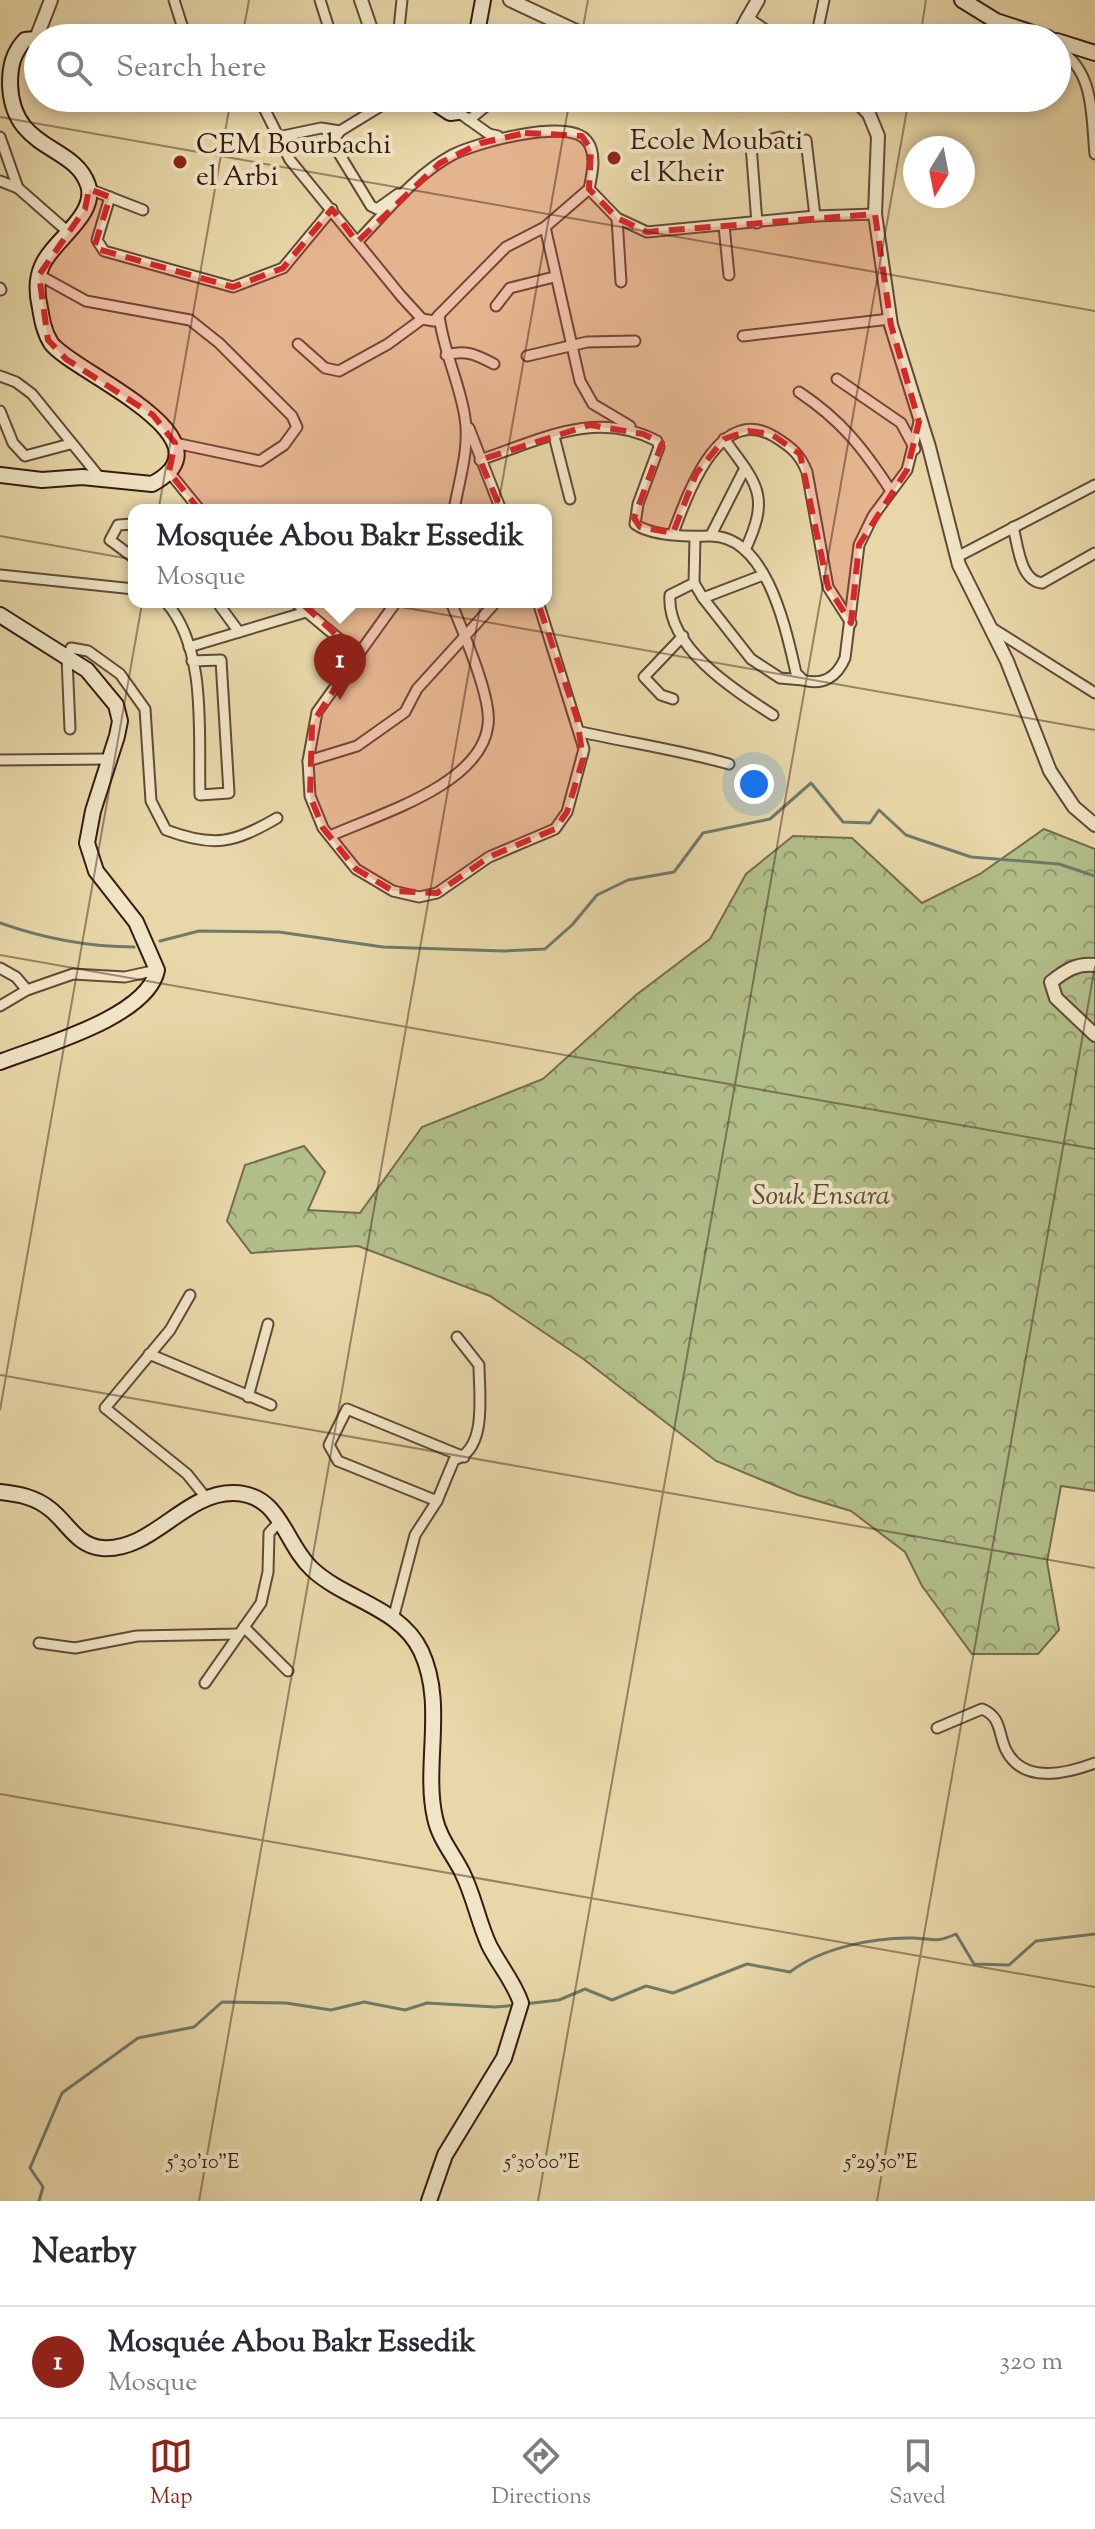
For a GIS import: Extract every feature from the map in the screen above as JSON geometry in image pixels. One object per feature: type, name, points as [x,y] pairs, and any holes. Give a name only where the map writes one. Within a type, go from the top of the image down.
[{"type":"main road","points":[[479,24],[483,0]]},
{"type":"main road","points":[[962,0],[1005,24]]},
{"type":"main road","points":[[0,475],[42,480],[101,479],[152,484],[169,472],[176,452],[175,443],[153,415],[58,353],[42,323],[39,275],[47,257],[85,209],[89,189],[79,171],[33,138],[20,123],[14,108],[10,70],[15,51],[24,41]]},
{"type":"main road","points":[[1071,45],[1095,53]]},
{"type":"main road","points":[[0,615],[67,658],[105,687],[116,705],[120,721],[93,811],[87,843],[96,871],[142,933],[157,970],[149,990],[124,1009],[86,1029],[0,1062]]},
{"type":"main road","points":[[0,1492],[36,1500],[52,1511],[77,1538],[103,1548],[139,1538],[207,1499],[234,1493],[251,1496],[268,1505],[281,1520],[309,1567],[326,1581],[393,1619],[411,1635],[427,1667],[435,1734],[432,1799],[439,1832],[471,1891],[490,1947],[519,2007],[504,2058],[445,2155],[429,2201]]},
{"type":"street","points":[[46,24],[51,0]]},
{"type":"street","points":[[174,0],[182,24]]},
{"type":"street","points":[[320,0],[328,24]]},
{"type":"street","points":[[361,0],[369,24]]},
{"type":"street","points":[[399,24],[402,0]]},
{"type":"street","points":[[510,0],[557,24]]},
{"type":"street","points":[[819,24],[824,0]]},
{"type":"street","points":[[744,24],[753,1]]},
{"type":"street","points":[[747,19],[754,24]]},
{"type":"street","points":[[1071,56],[1085,77],[1095,154]]},
{"type":"street","points":[[266,112],[290,160],[422,319],[434,321],[506,247],[545,227],[589,189],[591,150],[582,136],[489,134],[466,112]]},
{"type":"street","points":[[371,112],[334,136],[333,147],[374,208],[452,155],[481,143],[525,133]]},
{"type":"street","points":[[867,112],[878,136],[875,214],[890,319],[957,557],[1007,661],[1050,771],[1074,807],[1095,825]]},
{"type":"street","points":[[278,137],[321,128],[340,131]]},
{"type":"street","points":[[0,137],[18,188]]},
{"type":"street","points":[[757,223],[751,145],[780,137]]},
{"type":"street","points":[[806,140],[815,216]]},
{"type":"street","points":[[0,181],[18,188],[67,231]]},
{"type":"street","points":[[357,242],[417,181]]},
{"type":"street","points":[[89,189],[143,210]]},
{"type":"street","points":[[589,189],[617,218],[632,228],[657,233],[815,216],[875,214]]},
{"type":"street","points":[[110,197],[97,240],[104,251],[172,273],[233,287],[283,268],[332,209]]},
{"type":"street","points":[[617,218],[621,282]]},
{"type":"street","points":[[724,226],[729,275]]},
{"type":"street","points":[[545,227],[580,381],[593,404],[657,441],[659,447],[634,518],[640,527],[695,538],[711,535],[745,550],[778,604],[796,673],[803,680]]},
{"type":"street","points":[[39,275],[86,301],[190,320],[219,343],[284,408],[297,427],[284,445],[260,461],[175,443]]},
{"type":"street","points":[[496,306],[510,288],[554,277]]},
{"type":"street","points":[[439,315],[446,355],[465,417],[498,504]]},
{"type":"street","points":[[298,344],[325,368],[339,371],[388,344],[422,319]]},
{"type":"street","points":[[743,336],[890,319]]},
{"type":"street","points":[[527,356],[571,346],[635,341]]},
{"type":"street","points":[[446,355],[459,351],[474,353],[494,364]]},
{"type":"street","points":[[0,376],[16,382],[32,394],[101,479]]},
{"type":"street","points":[[837,379],[901,423],[915,449]]},
{"type":"street","points":[[799,392],[833,415],[869,457],[891,491]]},
{"type":"street","points":[[0,411],[13,443],[25,456],[70,444]]},
{"type":"street","points":[[455,504],[466,442],[465,417]]},
{"type":"street","points":[[695,538],[694,583],[751,659],[780,678],[821,682],[838,673],[845,658],[859,545],[865,530],[907,470],[915,449],[919,422]]},
{"type":"street","points":[[480,460],[590,425],[643,434]]},
{"type":"street","points":[[673,533],[696,474],[724,439],[748,431],[771,434],[800,454],[807,472],[828,587],[851,623]]},
{"type":"street","points":[[554,436],[570,499]]},
{"type":"street","points":[[724,439],[757,484],[761,503],[745,550]]},
{"type":"street","points":[[711,535],[745,468]]},
{"type":"street","points":[[169,472],[195,504]]},
{"type":"street","points":[[957,557],[1095,485]]},
{"type":"street","points":[[128,524],[118,525],[110,540],[128,554]]},
{"type":"street","points":[[1013,527],[1027,576],[1034,582],[1042,583],[1095,553]]},
{"type":"street","points":[[0,575],[128,588]]},
{"type":"street","points":[[703,598],[763,575]]},
{"type":"street","points":[[694,583],[670,595],[669,611],[683,636],[713,674],[773,715]]},
{"type":"street","points":[[171,608],[177,616],[192,661],[200,795],[229,793],[221,660],[192,661]]},
{"type":"street","points":[[221,608],[239,632]]},
{"type":"street","points":[[302,608],[357,654]]},
{"type":"street","points":[[392,608],[317,712],[308,761],[310,796],[330,836],[356,869],[393,891],[419,897],[437,893],[478,863],[555,829],[563,821],[583,759],[581,732],[540,608]]},
{"type":"street","points":[[330,836],[455,779],[476,759],[488,726],[487,704],[453,608]]},
{"type":"street","points":[[308,761],[357,746],[396,720],[464,634],[490,608]]},
{"type":"street","points":[[189,647],[306,612]]},
{"type":"street","points":[[989,626],[1095,693]]},
{"type":"street","points":[[673,699],[661,695],[644,677],[683,636]]},
{"type":"street","points":[[70,729],[67,658],[71,648],[88,651],[120,674],[145,709],[151,801],[166,830],[193,840],[227,842],[249,835],[277,818]]},
{"type":"street","points":[[581,732],[631,743],[658,745],[729,764]]},
{"type":"street","points":[[0,760],[110,759]]},
{"type":"street","points":[[1095,965],[1085,964],[1067,969],[1051,982],[1056,998],[1095,1035]]},
{"type":"street","points":[[0,968],[27,990]]},
{"type":"street","points":[[0,1006],[27,990],[73,974],[125,977],[157,970]]},
{"type":"street","points":[[190,1295],[170,1330],[105,1408],[187,1474],[207,1499]]},
{"type":"street","points":[[248,1397],[268,1324]]},
{"type":"street","points":[[393,1619],[415,1535],[437,1501],[454,1460],[465,1457],[474,1447],[479,1365],[457,1337]]},
{"type":"street","points":[[149,1354],[271,1405]]},
{"type":"street","points":[[437,1501],[338,1461],[329,1445],[347,1409],[465,1457]]},
{"type":"street","points":[[205,1683],[261,1603],[268,1572],[269,1533],[281,1520]]},
{"type":"street","points":[[39,1643],[75,1648],[137,1636],[241,1630],[288,1671]]},
{"type":"street","points":[[937,1728],[982,1709],[991,1713],[998,1722],[1006,1749],[1016,1765],[1029,1772],[1050,1773],[1095,1763]]},
{"type":"highlighted area","points":[[525,133],[582,136],[591,150],[589,189],[617,218],[647,232],[875,214],[891,325],[919,422],[907,470],[859,545],[851,623],[828,587],[800,454],[771,434],[748,431],[724,439],[696,474],[673,533],[640,527],[634,518],[662,443],[643,434],[590,425],[480,460],[529,576],[577,718],[583,759],[567,812],[555,829],[489,857],[437,893],[393,891],[356,869],[323,828],[310,796],[312,724],[357,654],[197,507],[169,472],[175,443],[153,415],[66,359],[48,340],[39,275],[85,209],[89,189],[110,197],[94,248],[233,287],[283,268],[332,209],[357,242],[440,163],[481,143]]},
{"type":"green space","name":"Souk Ensara","points":[[1044,829],[1095,849],[1095,1491],[1061,1486],[1047,1562],[1059,1630],[1038,1654],[972,1654],[922,1586],[905,1552],[851,1511],[798,1495],[716,1461],[582,1358],[490,1296],[358,1246],[251,1253],[227,1221],[245,1165],[304,1146],[325,1172],[308,1210],[360,1213],[422,1127],[543,1079],[636,995],[710,939],[746,874],[793,836],[852,838],[922,903],[980,874]]},
{"type":"waterway","points":[[160,941],[199,931],[279,932],[383,947],[504,951],[545,949],[572,925],[597,895],[628,880],[674,872],[703,833],[770,819],[811,783],[843,822],[870,823],[879,810],[906,835],[971,857],[1059,864],[1095,876]]},
{"type":"waterway","points":[[0,923],[66,941],[134,947]]},
{"type":"waterway","points":[[524,2004],[559,2000],[585,1989],[612,2000],[646,1986],[673,1993],[747,1964],[790,1972],[817,1956],[849,1946],[882,1940],[939,1939],[956,1934],[974,1964],[1009,1965],[1036,1941],[1095,1934]]},
{"type":"waterway","points":[[39,2201],[43,2187],[30,2168],[62,2093],[138,2038],[194,2027],[222,2002],[286,2003],[331,2010],[364,2002],[405,2010],[427,2003],[495,2007],[517,2005]]},
{"type":"place","name":"Ecole Moubati el Kheir","points":[[614,158]]},
{"type":"place","name":"CEM Bourbachi el Arbi","points":[[180,162]]},
{"type":"place","name":"Mosquée Abou Bakr Essedik","points":[[340,700]]}]
